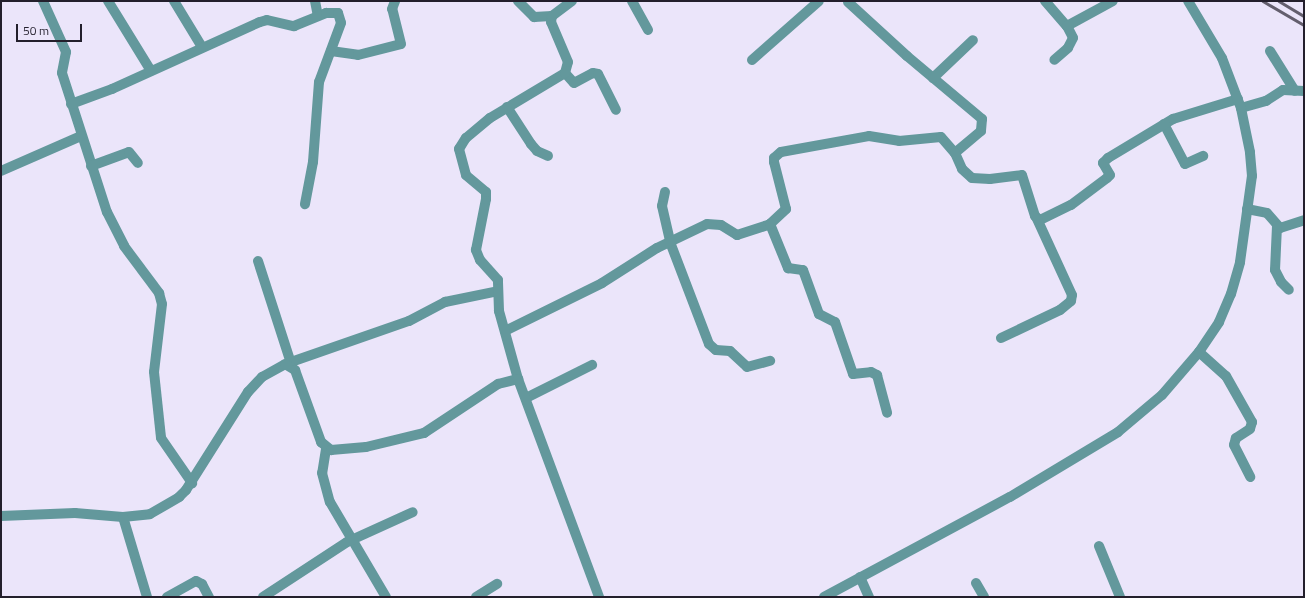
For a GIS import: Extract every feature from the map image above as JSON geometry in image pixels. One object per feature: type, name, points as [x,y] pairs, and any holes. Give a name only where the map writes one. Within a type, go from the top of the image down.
[{"type":"street","points":[[43,1],[66,52],[61,68],[81,136],[114,230],[159,293],[162,304],[154,372],[161,438],[192,483]]},
{"type":"street","points":[[108,1],[151,71]]},
{"type":"street","points":[[174,1],[202,47]]},
{"type":"street","points":[[315,1],[318,16]]},
{"type":"street","points":[[331,51],[358,55],[401,44],[392,9],[395,1]]},
{"type":"street","points":[[518,1],[534,17],[552,16],[572,1]]},
{"type":"street","points":[[632,1],[648,30]]},
{"type":"street","points":[[752,60],[819,1]]},
{"type":"street","points":[[848,1],[933,78],[982,119],[981,131],[955,153]]},
{"type":"street","points":[[1045,1],[1068,26],[1072,34],[1072,42],[1054,60]]},
{"type":"street","points":[[1068,26],[1113,1]]},
{"type":"street","points":[[824,597],[1010,498],[1112,436],[1162,395],[1199,352],[1219,322],[1231,294],[1240,262],[1252,176],[1239,103],[1222,58],[1188,1]]},
{"type":"street","points":[[71,104],[267,20],[294,26],[318,16],[334,12],[341,18],[331,51],[319,82],[313,162],[306,204]]},
{"type":"street","points":[[552,16],[551,22],[568,62],[565,73],[507,106],[466,138],[459,149],[466,175],[486,192],[476,250],[480,260],[496,274],[499,311],[506,331],[518,379],[599,597]]},
{"type":"street","points":[[933,78],[973,40]]},
{"type":"street","points":[[1270,50],[1300,91]]},
{"type":"street","points":[[565,73],[574,83],[593,73],[598,74],[616,110]]},
{"type":"street","points":[[1037,219],[1063,210],[1084,197],[1109,176],[1104,166],[1105,160],[1180,116],[1239,103],[1266,101],[1279,91],[1300,91]]},
{"type":"street","points":[[507,106],[531,144],[537,151],[548,156]]},
{"type":"street","points":[[1164,124],[1185,164],[1203,156]]},
{"type":"street","points":[[1,171],[81,136]]},
{"type":"street","points":[[506,331],[602,283],[670,242],[707,224],[721,225],[737,235],[770,224],[786,208],[774,162],[776,155],[781,152],[869,136],[899,141],[936,136],[944,140],[955,153],[962,170],[972,178],[990,179],[1022,175],[1037,219],[1072,295],[1072,301],[1060,310],[1001,338]]},
{"type":"street","points":[[91,166],[129,152],[138,163]]},
{"type":"street","points":[[665,192],[662,206],[670,242],[712,349],[730,351],[747,367],[770,361]]},
{"type":"street","points":[[1247,209],[1267,213],[1277,226],[1275,270],[1281,282],[1289,290]]},
{"type":"street","points":[[1277,226],[1285,227],[1304,220]]},
{"type":"street","points":[[770,224],[788,268],[803,270],[819,314],[835,322],[854,374],[871,372],[877,375],[887,413]]},
{"type":"street","points":[[258,261],[292,364],[321,442],[326,449],[322,473],[324,488],[386,597]]},
{"type":"street","points":[[1,516],[75,513],[123,517],[150,514],[179,497],[192,483],[248,392],[277,367],[285,364],[292,364],[409,321],[446,302],[498,291]]},
{"type":"street","points":[[1199,352],[1226,376],[1252,422],[1250,429],[1236,438],[1234,445],[1250,476]]},
{"type":"street","points":[[526,398],[592,365]]},
{"type":"street","points":[[326,449],[366,448],[424,433],[498,384],[518,379]]},
{"type":"street","points":[[263,597],[353,540],[413,512]]},
{"type":"street","points":[[123,517],[147,597]]},
{"type":"street","points":[[1099,546],[1120,597]]},
{"type":"street","points":[[860,578],[869,597]]},
{"type":"street","points":[[167,597],[196,581],[202,584],[209,597]]},
{"type":"street","points":[[976,583],[984,597]]},
{"type":"street","points":[[476,597],[497,584]]},
{"type":"railway","points":[[1263,1],[1304,25]]},
{"type":"railway","points":[[1279,1],[1304,16]]}]
